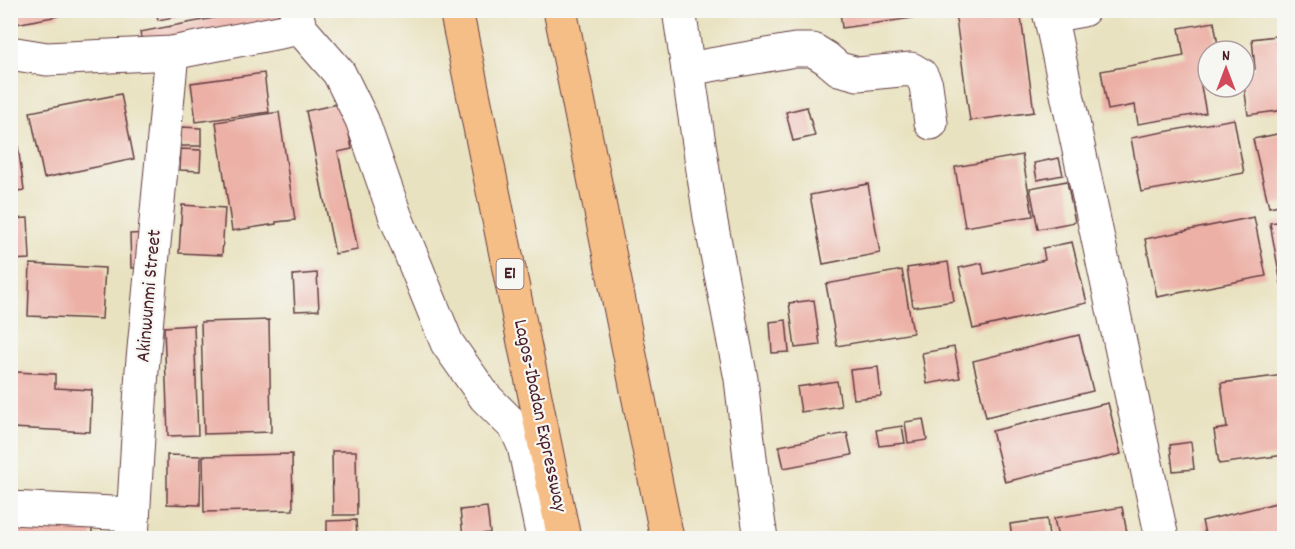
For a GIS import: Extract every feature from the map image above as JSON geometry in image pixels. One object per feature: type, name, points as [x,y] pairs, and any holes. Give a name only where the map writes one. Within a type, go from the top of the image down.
[{"type":"highway","name":"Lagos-Ibadan Expressway","points":[[456,10],[564,538]]},
{"type":"highway","points":[[560,10],[668,538]]},
{"type":"street","points":[[679,10],[710,217],[741,379],[761,538]]},
{"type":"street","points":[[1083,10],[1049,13],[1162,538]]},
{"type":"street","points":[[10,53],[47,59],[172,53],[298,19],[339,73],[362,120],[395,215],[447,343],[485,397],[516,428],[525,446],[543,538]]},
{"type":"street","points":[[688,69],[795,50],[813,50],[839,69],[858,74],[910,69],[921,75],[927,85],[932,123]]},
{"type":"street","name":"Akinwunmi Street","points":[[133,526],[142,370],[172,53]]},
{"type":"street","points":[[10,508],[133,526]]},
{"type":"building","points":[[10,10],[58,10],[59,16],[10,25]]},
{"type":"building","points":[[156,10],[201,10],[201,12],[158,20]]},
{"type":"building","points":[[256,10],[277,10],[279,22],[143,47],[140,32]]},
{"type":"building","points":[[840,10],[1020,10],[1034,112],[970,121],[955,12],[842,28]]},
{"type":"building","points":[[1214,22],[1217,39],[1196,39],[1196,99],[1203,99],[1206,113],[1138,124],[1135,105],[1108,110],[1101,71],[1184,56],[1179,28]]},
{"type":"building","points":[[1284,35],[1284,110],[1248,115],[1246,99],[1256,99],[1256,39],[1252,39]]},
{"type":"building","points":[[264,73],[269,112],[196,122],[191,83]]},
{"type":"building","points":[[121,94],[134,159],[44,178],[30,112]]},
{"type":"building","points":[[10,102],[12,102],[24,190],[10,192]]},
{"type":"building","points":[[343,103],[352,149],[338,152],[358,250],[335,254],[306,111]]},
{"type":"building","points":[[807,107],[815,136],[793,141],[786,112]]},
{"type":"building","points":[[279,112],[295,220],[232,231],[216,122]]},
{"type":"building","points":[[1234,119],[1244,173],[1141,192],[1131,138]]},
{"type":"building","points":[[181,127],[201,128],[201,146],[181,146]]},
{"type":"building","points":[[1282,133],[1284,204],[1269,207],[1253,139]]},
{"type":"building","points":[[181,149],[201,150],[200,171],[180,170]]},
{"type":"building","points":[[1022,155],[1033,216],[965,227],[955,167]]},
{"type":"building","points":[[1059,158],[1063,175],[1037,180],[1034,163]]},
{"type":"building","points":[[1067,181],[1075,222],[1038,229],[1030,188]]},
{"type":"building","points":[[868,184],[880,253],[823,264],[810,195]]},
{"type":"building","points":[[182,205],[225,208],[222,255],[179,253]]},
{"type":"building","points":[[1254,217],[1266,276],[1157,297],[1145,239]]},
{"type":"building","points":[[28,218],[30,259],[10,260],[10,219]]},
{"type":"building","points":[[1284,221],[1284,283],[1281,284],[1270,223]]},
{"type":"building","points":[[147,233],[148,268],[131,268],[130,234]]},
{"type":"building","points":[[1072,242],[1087,303],[973,329],[959,268],[982,263],[984,274],[1045,260],[1043,248]]},
{"type":"building","points":[[948,262],[954,301],[913,307],[907,268]]},
{"type":"building","points":[[30,264],[105,268],[102,319],[28,316]]},
{"type":"building","points":[[902,270],[913,333],[837,346],[826,284]]},
{"type":"building","points":[[317,273],[319,310],[295,311],[293,275]]},
{"type":"building","points":[[814,300],[820,345],[795,348],[789,303]]},
{"type":"building","points":[[269,320],[271,432],[204,434],[201,322]]},
{"type":"building","points":[[786,320],[789,352],[772,353],[770,322]]},
{"type":"building","points":[[194,325],[198,435],[168,436],[164,327]]},
{"type":"building","points":[[1079,335],[1093,391],[986,417],[973,361]]},
{"type":"building","points":[[954,347],[960,378],[927,384],[922,353]]},
{"type":"building","points":[[878,367],[881,396],[854,399],[850,370]]},
{"type":"building","points":[[15,372],[55,374],[55,388],[92,390],[90,432],[12,428]]},
{"type":"building","points":[[1284,375],[1284,455],[1219,464],[1214,430],[1227,428],[1221,383]]},
{"type":"building","points":[[837,381],[841,406],[801,412],[797,387]]},
{"type":"building","points":[[1108,403],[1121,454],[1005,482],[992,431]]},
{"type":"building","points":[[923,419],[927,440],[908,443],[905,422]]},
{"type":"building","points":[[902,426],[905,443],[879,446],[876,430]]},
{"type":"building","points":[[847,433],[852,455],[784,468],[779,446]]},
{"type":"building","points":[[1191,442],[1194,469],[1173,471],[1170,445]]},
{"type":"building","points":[[332,451],[356,451],[357,515],[333,515]]},
{"type":"building","points":[[292,454],[293,510],[204,512],[203,456]]},
{"type":"building","points":[[167,455],[201,456],[200,505],[167,504]]},
{"type":"building","points":[[1284,501],[1284,538],[1206,538],[1202,521]]},
{"type":"building","points":[[487,507],[490,533],[463,536],[460,510]]},
{"type":"building","points":[[1122,507],[1128,538],[1058,538],[1054,518]]},
{"type":"building","points":[[10,519],[92,520],[92,538],[10,538]]},
{"type":"building","points":[[1047,519],[1049,538],[1012,538],[1010,524]]},
{"type":"building","points":[[356,520],[357,538],[327,538],[327,521]]}]
